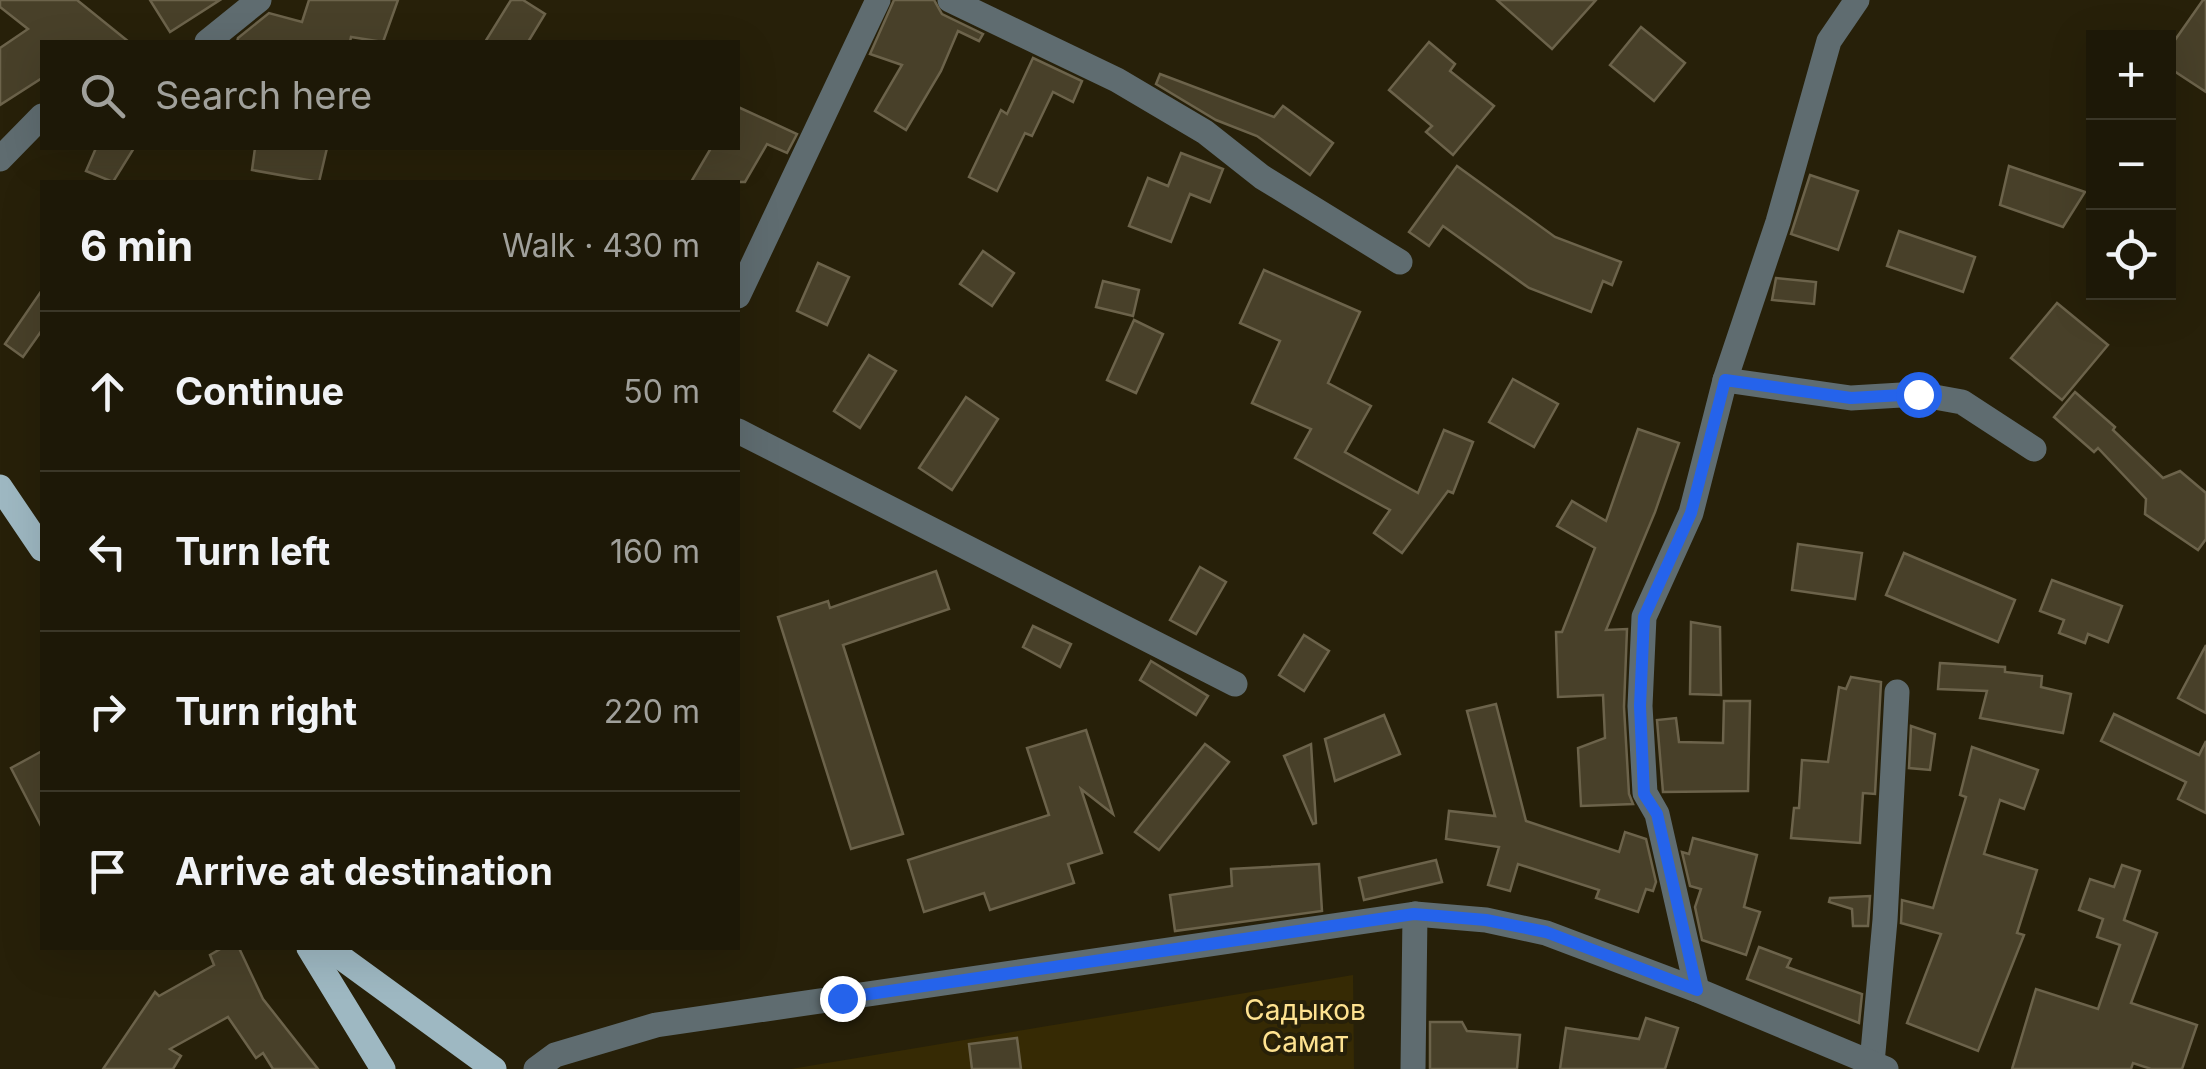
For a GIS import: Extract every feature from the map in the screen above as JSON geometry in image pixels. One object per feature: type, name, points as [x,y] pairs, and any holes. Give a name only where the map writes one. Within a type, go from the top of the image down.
[{"type":"main road","points":[[0,488],[40,546]]},
{"type":"main road","points":[[310,950],[383,1069]]},
{"type":"main road","points":[[331,950],[494,1069]]},
{"type":"street","points":[[210,40],[260,0]]},
{"type":"street","points":[[740,292],[878,0]]},
{"type":"street","points":[[950,0],[1117,80],[1205,132],[1262,177],[1400,262]]},
{"type":"street","points":[[1697,990],[1657,814],[1644,794],[1640,706],[1644,617],[1691,513],[1725,380],[1778,222],[1829,42],[1857,0]]},
{"type":"street","points":[[0,158],[40,118]]},
{"type":"street","points":[[1725,380],[1851,398],[1918,394],[1962,402],[2034,449]]},
{"type":"street","points":[[740,432],[1234,684]]},
{"type":"street","points":[[536,1069],[555,1055],[656,1025],[1414,914],[1486,920],[1546,932],[1879,1066],[1897,692]]},
{"type":"street","points":[[1413,1069],[1414,914]]},
{"type":"green space","name":"Садыков Самат","points":[[1353,975],[1354,1069],[791,1069]]},
{"type":"building","points":[[0,0],[77,0],[127,40],[40,40],[40,79],[0,105],[0,48],[28,29],[0,7]]},
{"type":"building","points":[[150,0],[220,0],[170,32]]},
{"type":"building","points":[[309,0],[398,0],[384,40],[238,40],[269,13],[302,22]]},
{"type":"building","points":[[511,0],[523,0],[545,14],[529,40],[486,40]]},
{"type":"building","points":[[894,0],[934,0],[942,14],[983,34],[979,41],[958,31],[941,71],[906,130],[875,111],[902,65],[870,54]]},
{"type":"building","points":[[1497,0],[1596,0],[1552,49]]},
{"type":"building","points":[[2206,0],[2206,92],[2176,72],[2176,39]]},
{"type":"building","points":[[1641,27],[1685,63],[1654,101],[1610,65]]},
{"type":"building","points":[[1429,42],[1455,64],[1450,71],[1494,106],[1453,155],[1426,132],[1432,126],[1389,90]]},
{"type":"building","points":[[1033,58],[1082,81],[1073,102],[1053,92],[1032,136],[1025,133],[997,191],[969,177],[1001,110],[1007,114]]},
{"type":"building","points":[[1160,74],[1274,117],[1283,106],[1333,143],[1310,175],[1257,136],[1216,120],[1156,84]]},
{"type":"building","points":[[740,108],[797,134],[787,153],[767,144],[745,182],[692,180],[710,150],[740,150]]},
{"type":"building","points":[[95,150],[133,150],[114,180],[86,171]]},
{"type":"building","points":[[255,150],[327,150],[319,180],[252,170]]},
{"type":"building","points":[[1181,153],[1223,169],[1210,202],[1190,194],[1171,242],[1129,226],[1148,178],[1168,186]]},
{"type":"building","points":[[1457,166],[1555,237],[1621,262],[1612,285],[1603,281],[1591,312],[1529,288],[1443,226],[1429,246],[1409,232]]},
{"type":"building","points":[[2009,166],[2085,192],[2063,227],[2000,205]]},
{"type":"building","points":[[1810,175],[1858,191],[1838,250],[1791,234]]},
{"type":"building","points":[[1899,231],[1975,257],[1963,292],[1887,266]]},
{"type":"building","points":[[983,251],[1014,273],[992,306],[960,284]]},
{"type":"building","points":[[818,263],[849,277],[827,325],[797,311]]},
{"type":"building","points":[[1264,270],[1360,312],[1328,383],[1371,406],[1345,452],[1418,493],[1444,430],[1473,442],[1453,493],[1448,491],[1402,553],[1374,533],[1390,510],[1295,458],[1311,429],[1252,403],[1280,341],[1240,323]]},
{"type":"building","points":[[1776,278],[1816,282],[1814,304],[1772,300]]},
{"type":"building","points":[[1103,281],[1139,290],[1133,316],[1096,307]]},
{"type":"building","points":[[40,293],[40,333],[23,357],[5,344]]},
{"type":"building","points":[[2057,303],[2108,345],[2062,400],[2011,358]]},
{"type":"building","points":[[1134,320],[1163,334],[1136,393],[1107,380]]},
{"type":"building","points":[[869,355],[896,371],[860,428],[834,411]]},
{"type":"building","points":[[1513,379],[1558,404],[1534,447],[1489,422]]},
{"type":"building","points":[[2075,392],[2163,478],[2180,471],[2206,493],[2206,539],[2198,550],[2145,514],[2146,499],[2098,448],[2094,452],[2054,417]]},
{"type":"building","points":[[966,397],[998,419],[952,490],[919,468]]},
{"type":"building","points":[[1638,429],[1679,443],[1606,630],[1627,629],[1624,707],[1629,794],[1633,804],[1581,806],[1578,748],[1605,738],[1603,695],[1558,697],[1556,632],[1562,632],[1595,548],[1557,526],[1572,501],[1606,521]]},
{"type":"building","points":[[1798,544],[1862,553],[1855,599],[1792,590]]},
{"type":"building","points":[[1904,553],[2015,600],[1998,642],[1886,595]]},
{"type":"building","points":[[1200,567],[1226,582],[1196,634],[1170,620]]},
{"type":"building","points":[[936,571],[949,609],[843,645],[903,834],[851,849],[778,617],[828,601],[830,608]]},
{"type":"building","points":[[2052,580],[2122,606],[2108,642],[2088,634],[2085,643],[2059,633],[2064,620],[2040,611]]},
{"type":"building","points":[[1691,622],[1720,627],[1721,695],[1690,694]]},
{"type":"building","points":[[1033,626],[1071,644],[1060,667],[1023,647]]},
{"type":"building","points":[[1304,635],[1329,651],[1304,691],[1279,675]]},
{"type":"building","points":[[2206,645],[2206,713],[2178,698]]},
{"type":"building","points":[[1151,661],[1208,696],[1196,715],[1140,680]]},
{"type":"building","points":[[1940,663],[2005,667],[2005,672],[2042,676],[2041,687],[2071,694],[2063,733],[1980,718],[1987,691],[1938,689]]},
{"type":"building","points":[[1851,677],[1881,682],[1875,794],[1863,793],[1860,843],[1791,838],[1794,808],[1799,808],[1802,760],[1828,762],[1839,687],[1846,689]]},
{"type":"building","points":[[1724,701],[1750,701],[1748,791],[1663,792],[1657,720],[1676,718],[1679,742],[1723,743]]},
{"type":"building","points":[[1496,704],[1526,821],[1619,852],[1625,832],[1646,839],[1656,882],[1653,891],[1646,889],[1638,912],[1596,898],[1599,890],[1518,864],[1510,891],[1488,885],[1499,847],[1446,839],[1449,811],[1495,816],[1467,711]]},
{"type":"building","points":[[2114,714],[2199,755],[2206,741],[2206,813],[2178,799],[2186,782],[2101,741]]},
{"type":"building","points":[[1384,715],[1400,754],[1335,781],[1325,739]]},
{"type":"building","points":[[1911,726],[1935,734],[1930,770],[1909,768]]},
{"type":"building","points":[[1086,730],[1113,814],[1081,789],[1102,853],[1068,864],[1074,883],[990,910],[984,893],[924,912],[908,860],[1049,815],[1027,748]]},
{"type":"building","points":[[1205,744],[1229,762],[1159,850],[1135,832]]},
{"type":"building","points":[[1311,744],[1316,823],[1313,824],[1284,756]]},
{"type":"building","points":[[1972,747],[2038,770],[2024,809],[2000,800],[1984,854],[2037,870],[2017,933],[2024,935],[1978,1051],[1907,1023],[1941,934],[1901,923],[1902,900],[1933,908],[1966,797],[1960,795]]},
{"type":"building","points":[[40,752],[40,824],[11,768]]},
{"type":"building","points":[[1693,838],[1757,855],[1744,907],[1760,912],[1746,955],[1702,940],[1695,907],[1701,889],[1690,886],[1682,852],[1689,854]]},
{"type":"building","points":[[1436,860],[1442,882],[1364,900],[1359,878]]},
{"type":"building","points":[[1319,864],[1322,911],[1175,931],[1170,895],[1232,886],[1231,869]]},
{"type":"building","points":[[2122,865],[2140,871],[2124,920],[2157,933],[2131,1003],[2197,1025],[2182,1069],[2151,1069],[2133,1063],[2131,1069],[2012,1069],[2036,989],[2098,1009],[2120,945],[2097,937],[2103,919],[2079,910],[2090,879],[2114,887]]},
{"type":"building","points":[[1870,896],[1868,926],[1853,926],[1852,909],[1829,902],[1830,898]]},
{"type":"building","points":[[1759,947],[1791,959],[1787,967],[1862,994],[1859,1023],[1747,979]]},
{"type":"building","points":[[219,950],[240,950],[263,999],[318,1069],[273,1069],[263,1053],[256,1058],[228,1017],[170,1049],[181,1056],[173,1069],[103,1069],[155,992],[159,996],[214,965],[210,955]]},
{"type":"building","points":[[1646,1018],[1678,1028],[1665,1069],[1560,1069],[1566,1028],[1639,1039]]},
{"type":"building","points":[[1430,1022],[1462,1022],[1467,1031],[1520,1035],[1517,1069],[1430,1069]]},
{"type":"building","points":[[1017,1038],[1021,1069],[972,1069],[969,1044]]},
{"type":"route","points":[[842,998],[1414,914],[1486,920],[1546,932],[1697,990],[1657,814],[1644,794],[1640,706],[1644,617],[1691,513],[1725,380],[1851,398],[1918,394]]}]
